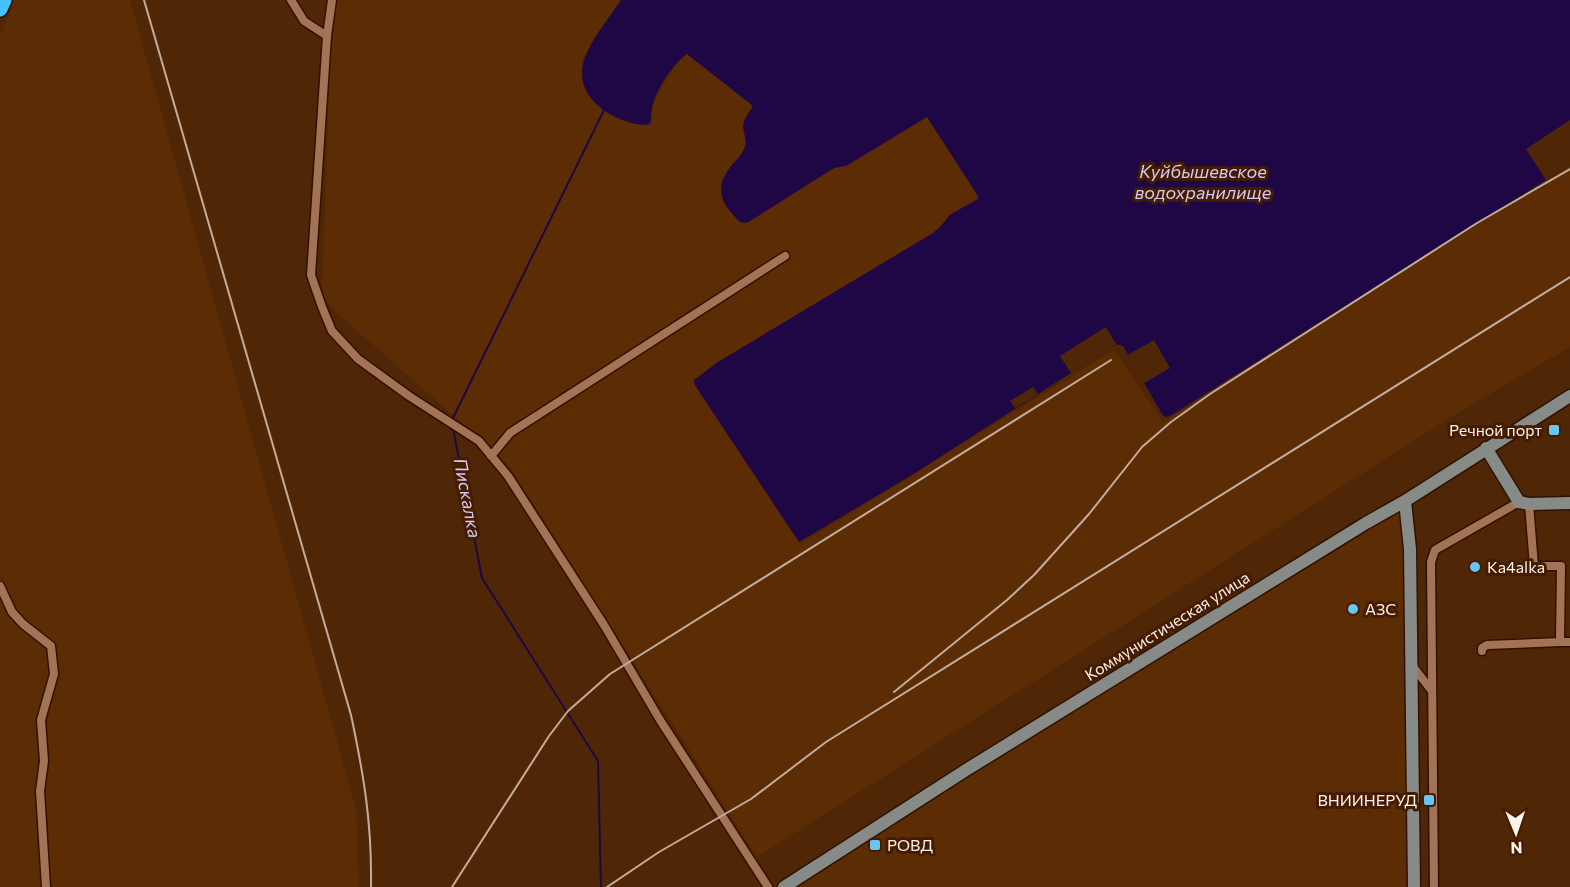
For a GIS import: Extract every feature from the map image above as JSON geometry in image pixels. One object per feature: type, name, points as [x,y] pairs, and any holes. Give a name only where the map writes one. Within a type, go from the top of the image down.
[{"type":"highway","points":[[0,9],[4,0]]},
{"type":"main road","name":"Коммунистическая улица","points":[[784,887],[975,765],[1405,501],[1570,396]]},
{"type":"main road","points":[[1486,448],[1524,503],[1570,503]]},
{"type":"main road","points":[[1405,501],[1410,549],[1414,887]]},
{"type":"street","points":[[291,0],[304,21],[327,36]]},
{"type":"street","points":[[332,0],[327,36],[311,275],[332,331],[358,359],[409,396],[479,441],[508,476],[591,605],[666,730],[768,887]]},
{"type":"street","points":[[491,456],[510,433],[785,256]]},
{"type":"street","points":[[1434,887],[1431,562],[1435,550],[1524,503],[1534,566],[1561,566],[1560,642]]},
{"type":"street","points":[[0,585],[12,612],[23,624],[51,646],[54,674],[41,720],[44,762],[40,791],[46,887]]},
{"type":"street","points":[[1482,651],[1482,648],[1487,645],[1570,642]]},
{"type":"street","points":[[1411,664],[1432,692]]},
{"type":"shaded area","points":[[15,0],[130,0],[356,809],[359,887],[0,887],[0,36]]},
{"type":"shaded area","points":[[332,0],[621,0],[582,60],[583,86],[651,119],[652,108],[658,94],[677,63],[687,54],[742,96],[753,106],[745,118],[746,145],[722,180],[723,202],[743,224],[834,168],[875,149],[928,117],[973,187],[978,199],[961,208],[933,233],[718,362],[694,380],[704,399],[801,544],[1114,350],[1163,422],[1570,166],[1570,347],[1464,409],[757,857],[508,464],[336,312],[322,294]]},
{"type":"shaded area","points":[[1403,508],[1407,550],[1411,887],[788,887],[1299,568]]},
{"type":"water","name":"Куйбышевское водохранилище","points":[[621,0],[1570,0],[1570,165],[1170,416],[1165,417],[1162,414],[1123,346],[1116,344],[912,475],[799,542],[704,399],[694,380],[718,362],[933,233],[951,214],[978,199],[978,196],[927,117],[846,166],[834,168],[747,223],[740,222],[724,202],[721,189],[726,174],[746,144],[743,125],[753,106],[687,54],[676,64],[661,85],[652,108],[651,122],[648,125],[635,124],[611,115],[589,95],[583,81],[583,67],[587,54]]},
{"type":"pier","points":[[1570,120],[1570,165],[1546,180],[1526,149]]},
{"type":"pier","points":[[1106,327],[1116,344],[1071,373],[1060,356]]},
{"type":"pier","points":[[1154,340],[1170,368],[1144,383],[1128,355]]},
{"type":"pier","points":[[1033,387],[1038,394],[1015,408],[1010,401]]},
{"type":"waterway","name":"Пискалка","points":[[452,420],[604,110]]},
{"type":"waterway","name":"Пискалка","points":[[453,428],[482,578],[598,761],[601,887]]},
{"type":"railway","points":[[144,0],[351,715],[366,800],[371,887]]},
{"type":"railway","points":[[894,692],[1007,600],[1034,575],[1089,514],[1142,447],[1171,422],[1210,394],[1477,223],[1570,169]]},
{"type":"railway","points":[[607,887],[659,852],[751,799],[826,742],[1570,277]]},
{"type":"railway","points":[[452,887],[549,736],[568,711],[610,674],[1111,360]]},
{"type":"place","name":"Речной порт","points":[[1554,430]]},
{"type":"place","name":"Ka4alka","points":[[1475,567]]},
{"type":"place","name":"АЗС","points":[[1353,609]]},
{"type":"place","name":"ВНИИНЕРУД","points":[[1429,800]]},
{"type":"place","name":"РОВД","points":[[875,845]]}]
